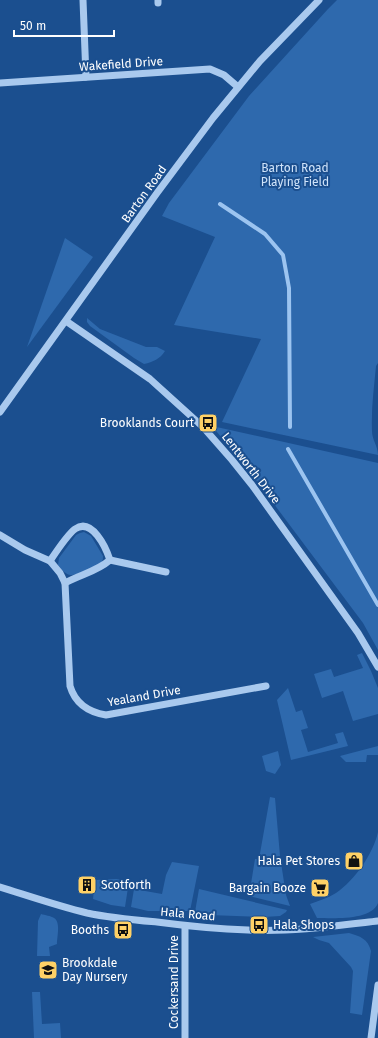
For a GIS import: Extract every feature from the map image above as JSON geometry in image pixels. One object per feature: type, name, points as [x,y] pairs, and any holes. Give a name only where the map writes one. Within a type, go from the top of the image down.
[{"type":"street","points":[[83,0],[86,77]]},
{"type":"street","name":"Barton Road","points":[[0,412],[157,193],[213,118],[260,61],[319,0]]},
{"type":"street","name":"Wakefield Drive","points":[[0,83],[210,69],[224,75],[238,87]]},
{"type":"street","name":"Lentworth Drive","points":[[66,320],[150,379],[203,427],[252,484],[358,633],[378,667]]},
{"type":"street","points":[[0,536],[25,550],[50,561],[72,532],[77,528],[84,526],[90,528],[98,536],[104,545],[110,560]]},
{"type":"street","points":[[110,560],[166,572]]},
{"type":"street","points":[[64,583],[102,567],[110,560]]},
{"type":"street","name":"Yealand Drive","points":[[50,561],[60,573],[64,583],[70,686],[72,694],[76,700],[89,710],[96,714],[106,715],[266,686]]},
{"type":"street","name":"Hala Road","points":[[0,887],[63,907],[89,913],[184,926],[247,930],[300,929],[378,921]]},
{"type":"street","name":"Cockersand Drive","points":[[184,926],[185,1038]]},
{"type":"street","points":[[371,1038],[378,985]]},
{"type":"green space","name":"Barton Road Playing Field","points":[[337,0],[378,0],[378,363],[376,366],[373,398],[372,434],[378,455],[222,422],[261,339],[174,325],[215,237],[162,216],[169,203],[249,96]]},
{"type":"green space","points":[[65,238],[93,257],[27,347]]},
{"type":"green space","points":[[87,318],[100,329],[146,347],[157,347],[165,351],[156,360],[144,364],[90,326],[87,322]]},
{"type":"green space","points":[[212,426],[378,463],[378,650],[363,623],[247,468]]},
{"type":"green space","points":[[84,532],[91,536],[103,556],[102,561],[98,565],[85,571],[70,575],[63,571],[58,565],[59,558],[76,535]]},
{"type":"green space","points":[[362,653],[378,688],[378,714],[353,721],[343,691],[322,698],[314,674],[331,669],[334,677],[363,668],[357,655]]},
{"type":"green space","points":[[288,688],[296,712],[302,710],[308,728],[301,730],[308,752],[338,743],[335,734],[343,732],[348,746],[291,760],[277,700]]},
{"type":"green space","points":[[378,746],[378,755],[367,755],[366,762],[346,762],[340,756]]},
{"type":"green space","points":[[278,751],[281,765],[275,774],[266,771],[262,756]]},
{"type":"green space","points":[[270,797],[275,798],[280,856],[286,895],[290,906],[249,896],[255,859],[259,859]]},
{"type":"green space","points":[[378,832],[378,903],[374,909],[360,916],[317,918],[310,904],[333,895],[350,881],[368,858]]},
{"type":"green space","points":[[172,862],[199,866],[190,911],[148,911],[131,907],[134,889],[162,894],[166,875]]},
{"type":"green space","points":[[116,879],[129,881],[125,907],[111,905],[93,899],[95,880]]},
{"type":"green space","points":[[199,889],[287,910],[280,916],[264,917],[209,915],[195,912]]},
{"type":"green space","points":[[41,914],[53,917],[57,923],[57,944],[49,947],[50,956],[37,956],[38,921]]},
{"type":"green space","points":[[349,933],[357,935],[366,941],[371,951],[362,1015],[350,1013],[353,971],[351,967],[329,943],[313,937]]},
{"type":"green space","points":[[32,992],[40,992],[42,1024],[60,1023],[61,1038],[34,1038]]},
{"type":"waterway","points":[[220,204],[265,234],[283,255],[289,288],[290,427]]},
{"type":"waterway","points":[[288,449],[378,605]]},
{"type":"place","name":"Brooklands Court","points":[[208,423]]},
{"type":"place","name":"Hala Pet Stores","points":[[354,861]]},
{"type":"place","name":"Scotforth","points":[[87,885]]},
{"type":"place","name":"Bargain Booze","points":[[320,888]]},
{"type":"place","name":"Hala Shops","points":[[259,925]]},
{"type":"place","name":"Booths","points":[[123,930]]},
{"type":"place","name":"Brookdale Day Nursery","points":[[48,970]]}]
